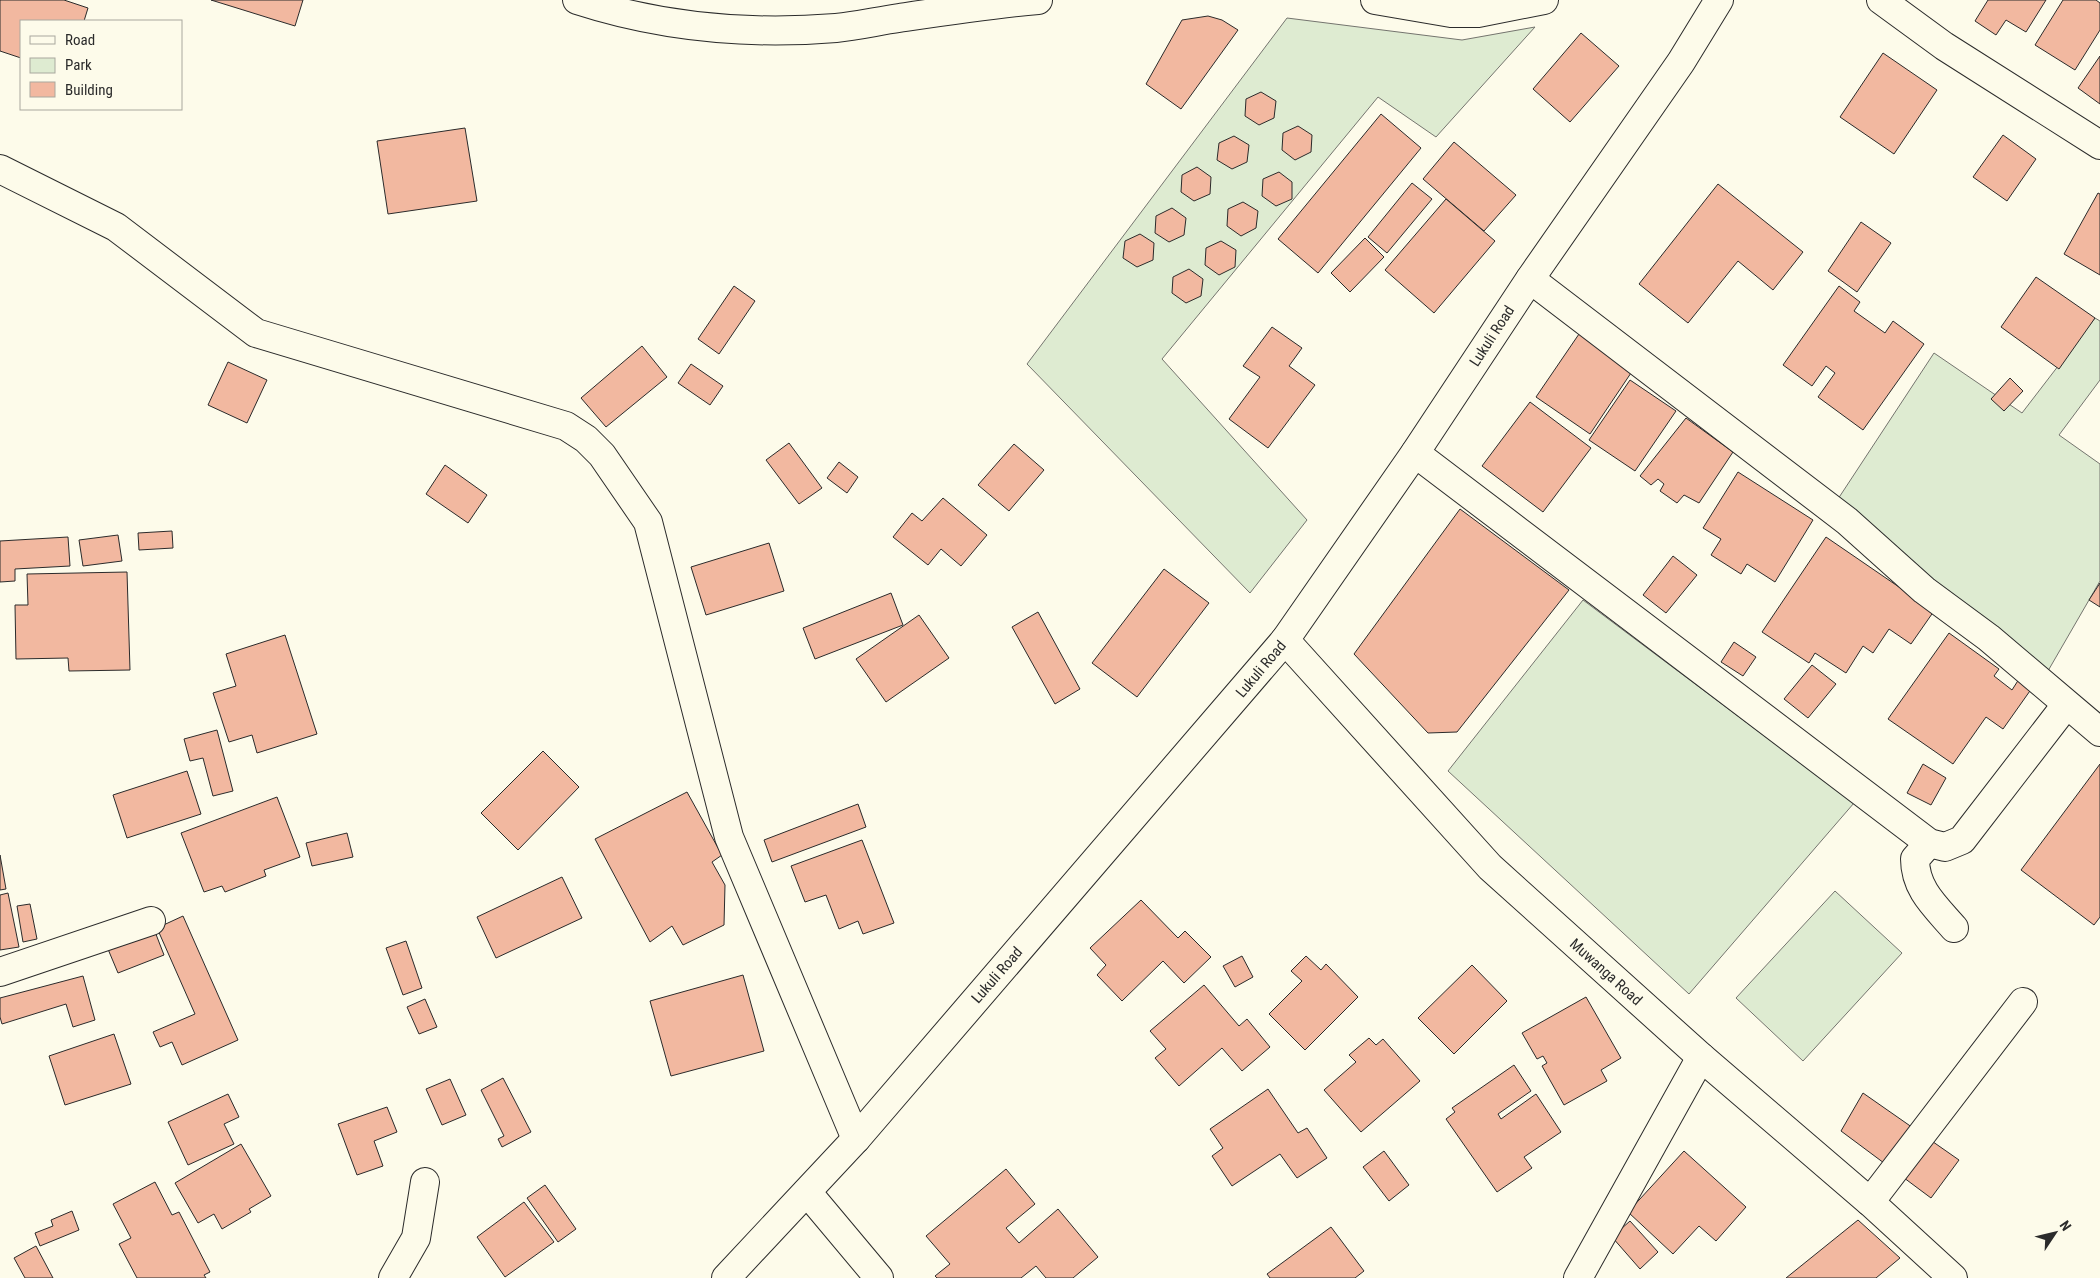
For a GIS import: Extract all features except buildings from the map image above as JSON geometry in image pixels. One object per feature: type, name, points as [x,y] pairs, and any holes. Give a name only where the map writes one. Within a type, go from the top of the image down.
[{"type":"street","points":[[577,0],[669,22],[722,29],[778,30],[836,28],[993,4],[1038,0]]},
{"type":"street","points":[[1375,0],[1451,13],[1478,13],[1544,0]]},
{"type":"street","name":"Lukuli Road","points":[[726,1278],[856,1139],[1285,640],[1415,453],[1530,279],[1681,62],[1719,0]]},
{"type":"street","points":[[1881,0],[1944,46],[2100,145]]},
{"type":"street","points":[[0,169],[116,227],[256,333],[566,426],[586,440],[602,455],[648,522],[729,837],[856,1139]]},
{"type":"street","points":[[1530,279],[1847,520],[1924,590],[1989,638],[2100,732]]},
{"type":"street","points":[[1415,453],[1929,843],[1945,847],[1962,840],[2066,705]]},
{"type":"street","name":"Muwanga Road","points":[[1285,640],[1490,867],[1701,1057],[1870,1202],[1953,1278]]},
{"type":"street","points":[[1929,843],[1915,859],[1915,874],[1923,891],[1954,928]]},
{"type":"street","points":[[0,972],[152,921]]},
{"type":"street","points":[[1870,1202],[2023,1002]]},
{"type":"street","points":[[1578,1278],[1701,1057]]},
{"type":"street","points":[[394,1278],[416,1238],[425,1182]]},
{"type":"street","points":[[807,1192],[879,1278]]},
{"type":"green space","points":[[1287,18],[1462,40],[1535,27],[1436,137],[1378,97],[1162,359],[1307,520],[1250,593],[1027,364]]},
{"type":"green space","points":[[2095,318],[2100,321],[2100,380],[2059,435],[2100,464],[2100,581],[2041,683],[1836,502],[1934,353],[2022,413]]},
{"type":"green space","points":[[1583,600],[1854,803],[1689,994],[1448,771]]},
{"type":"green space","points":[[1835,891],[1902,953],[1803,1061],[1736,998]]}]
